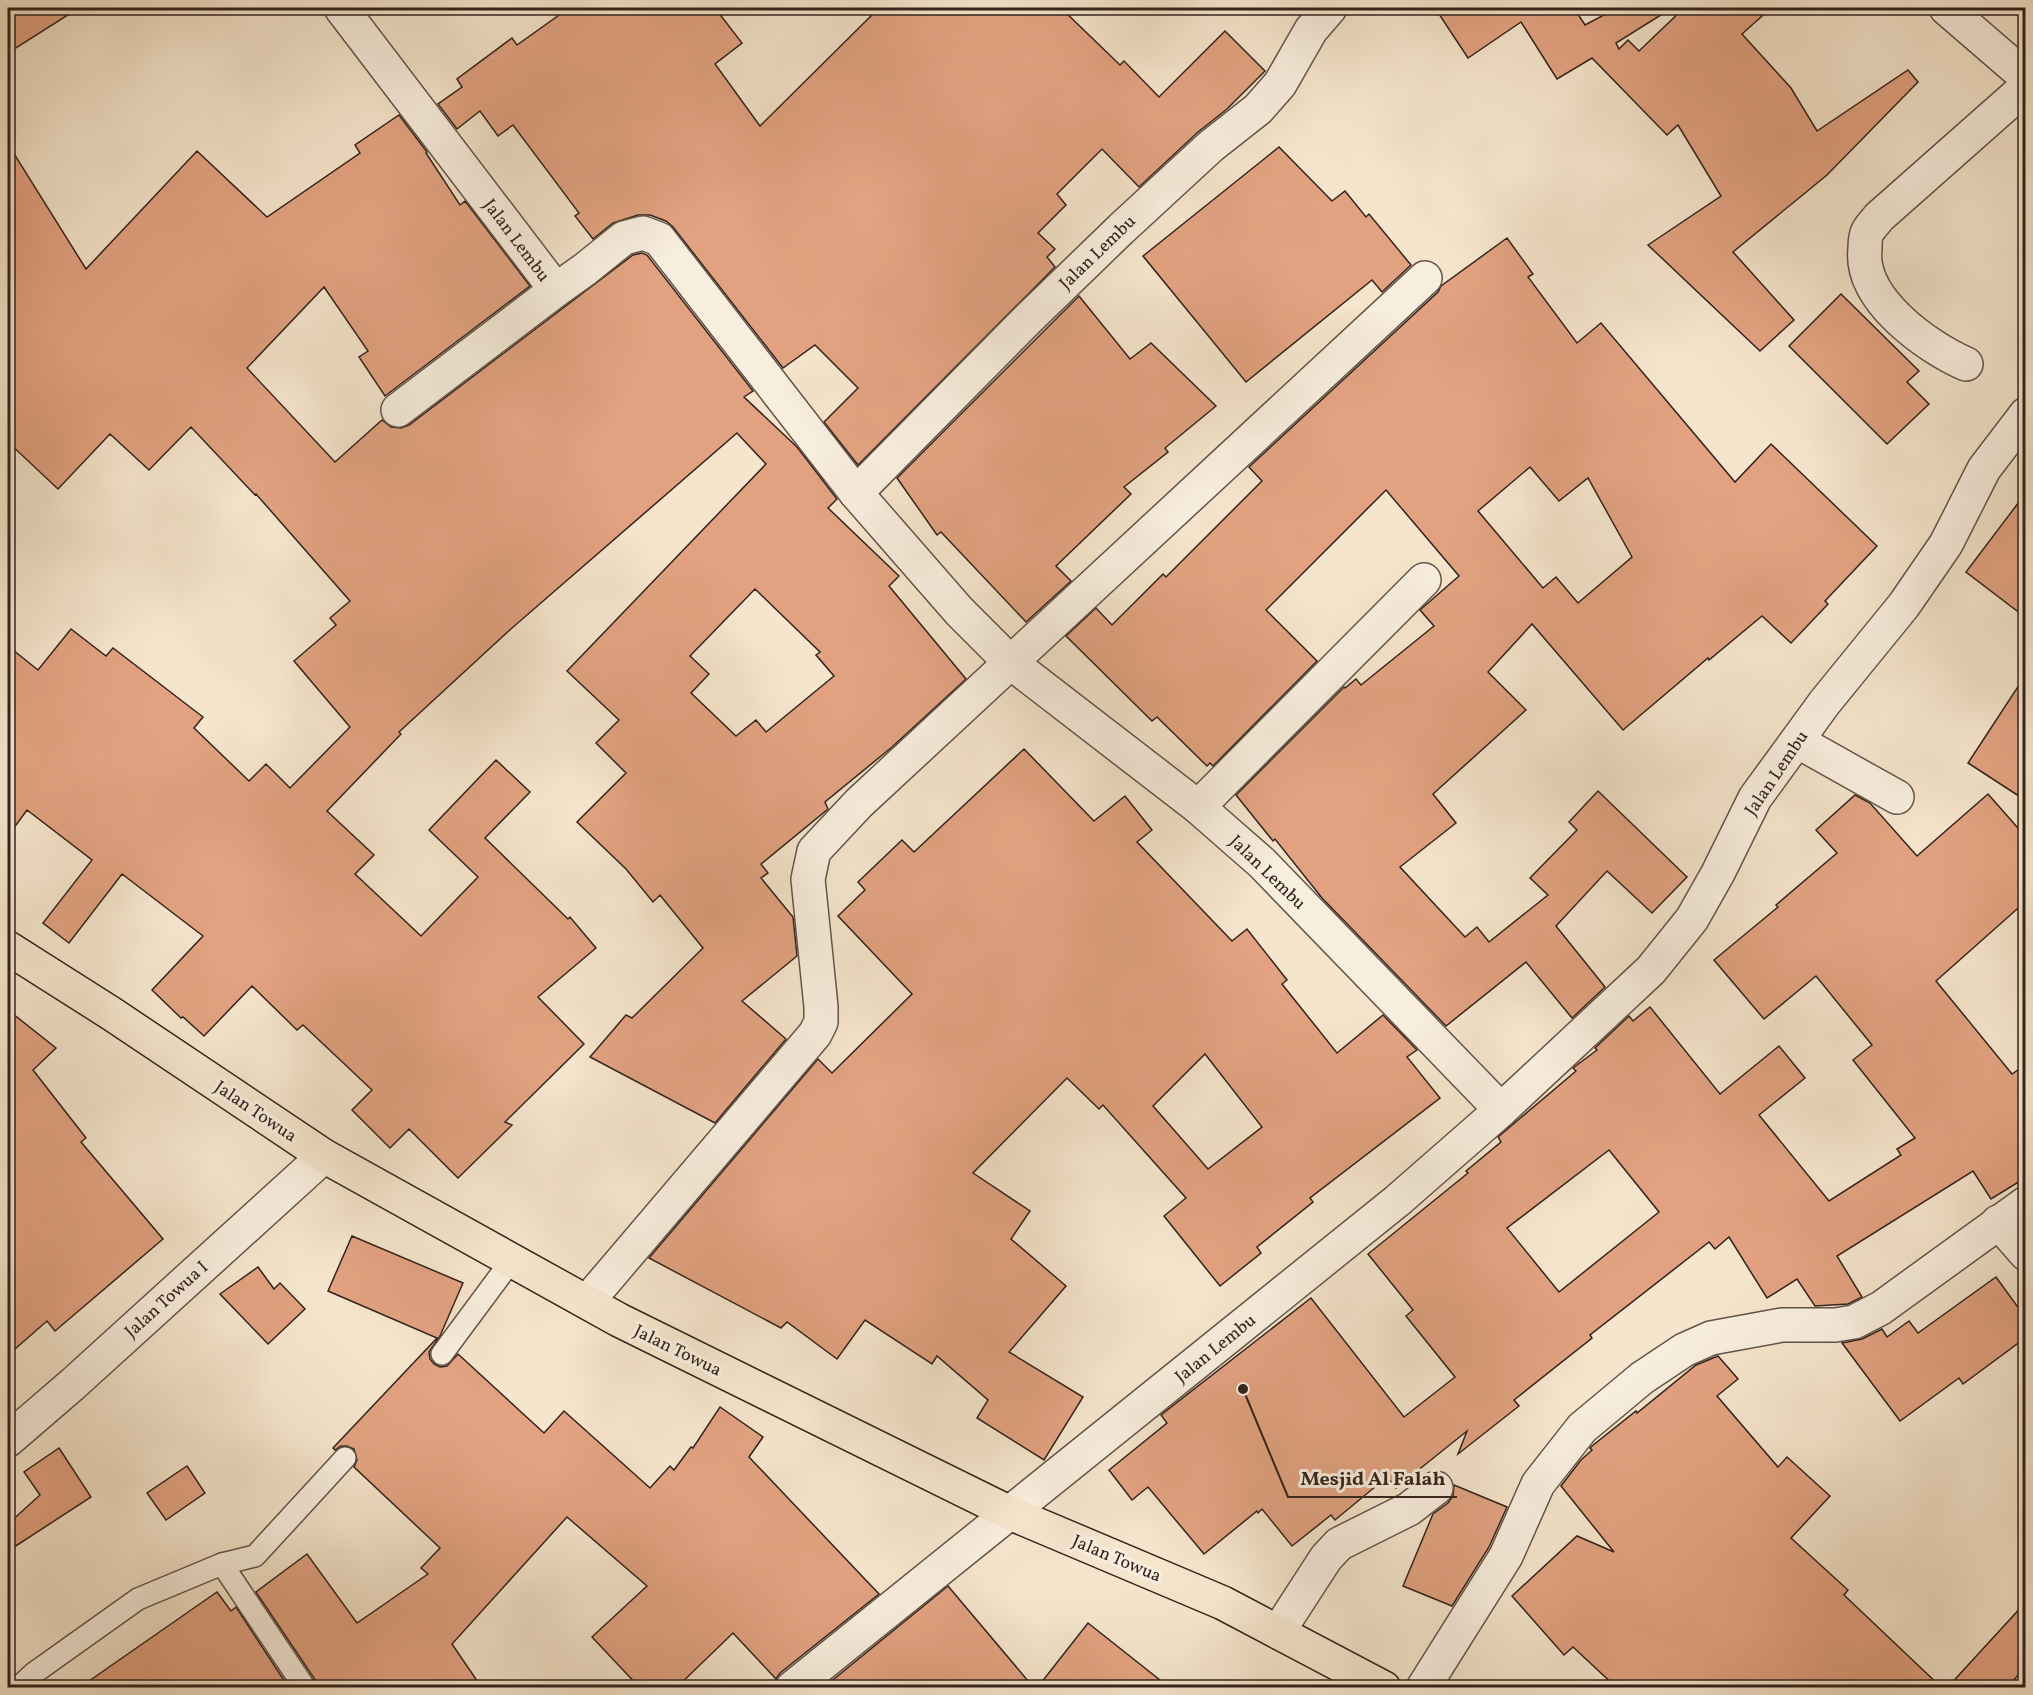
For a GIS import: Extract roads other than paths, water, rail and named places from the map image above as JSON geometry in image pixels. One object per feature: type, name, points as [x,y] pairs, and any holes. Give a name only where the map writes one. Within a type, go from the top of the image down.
[{"type":"main road","name":"Jalan Towua","points":[[8,948],[112,1014],[324,1156],[586,1302],[1010,1513],[1223,1603],[1384,1688]]},
{"type":"street","name":"Jalan Lembu","points":[[341,8],[556,290],[624,238],[643,233],[659,240],[856,493],[959,611],[1010,662],[1198,807],[1262,863],[1501,1110]]},
{"type":"street","name":"Jalan Lembu","points":[[856,493],[1121,228],[1211,146],[1258,109],[1280,84],[1311,30],[1330,8]]},
{"type":"street","points":[[1946,8],[2025,77]]},
{"type":"street","points":[[1966,364],[1942,354],[1905,324],[1875,292],[1868,276],[1864,255],[1867,233],[1879,217],[2025,87]]},
{"type":"street","points":[[586,1302],[815,1034],[821,1022],[821,1007],[808,879],[814,851],[859,803],[1425,278]]},
{"type":"street","points":[[398,410],[556,290]]},
{"type":"street","name":"Jalan Lembu","points":[[792,1688],[1397,1201],[1501,1110],[1651,970],[1692,920],[1755,798],[1825,702],[1910,596],[1946,544],[1984,469],[2025,414]]},
{"type":"street","points":[[1198,807],[1424,580]]},
{"type":"street","points":[[1797,741],[1897,797]]},
{"type":"street","name":"Jalan Towua I","points":[[8,1440],[324,1156]]},
{"type":"street","points":[[1423,1688],[1506,1556],[1538,1484],[1582,1428],[1642,1378],[1684,1350],[1711,1338],[1782,1325],[1834,1325],[1854,1322],[1881,1308],[2025,1203]]},
{"type":"street","points":[[1998,1222],[2025,1254]]},
{"type":"street","points":[[1278,1632],[1326,1558],[1339,1544],[1409,1509],[1436,1488]]},
{"type":"lane","points":[[442,1354],[511,1261]]},
{"type":"lane","points":[[18,1688],[34,1673],[138,1599],[222,1564],[255,1556],[345,1458]]},
{"type":"lane","points":[[222,1564],[305,1688]]},
{"type":"place","name":"Mesjid Al Falah","points":[[1243,1389]]}]
